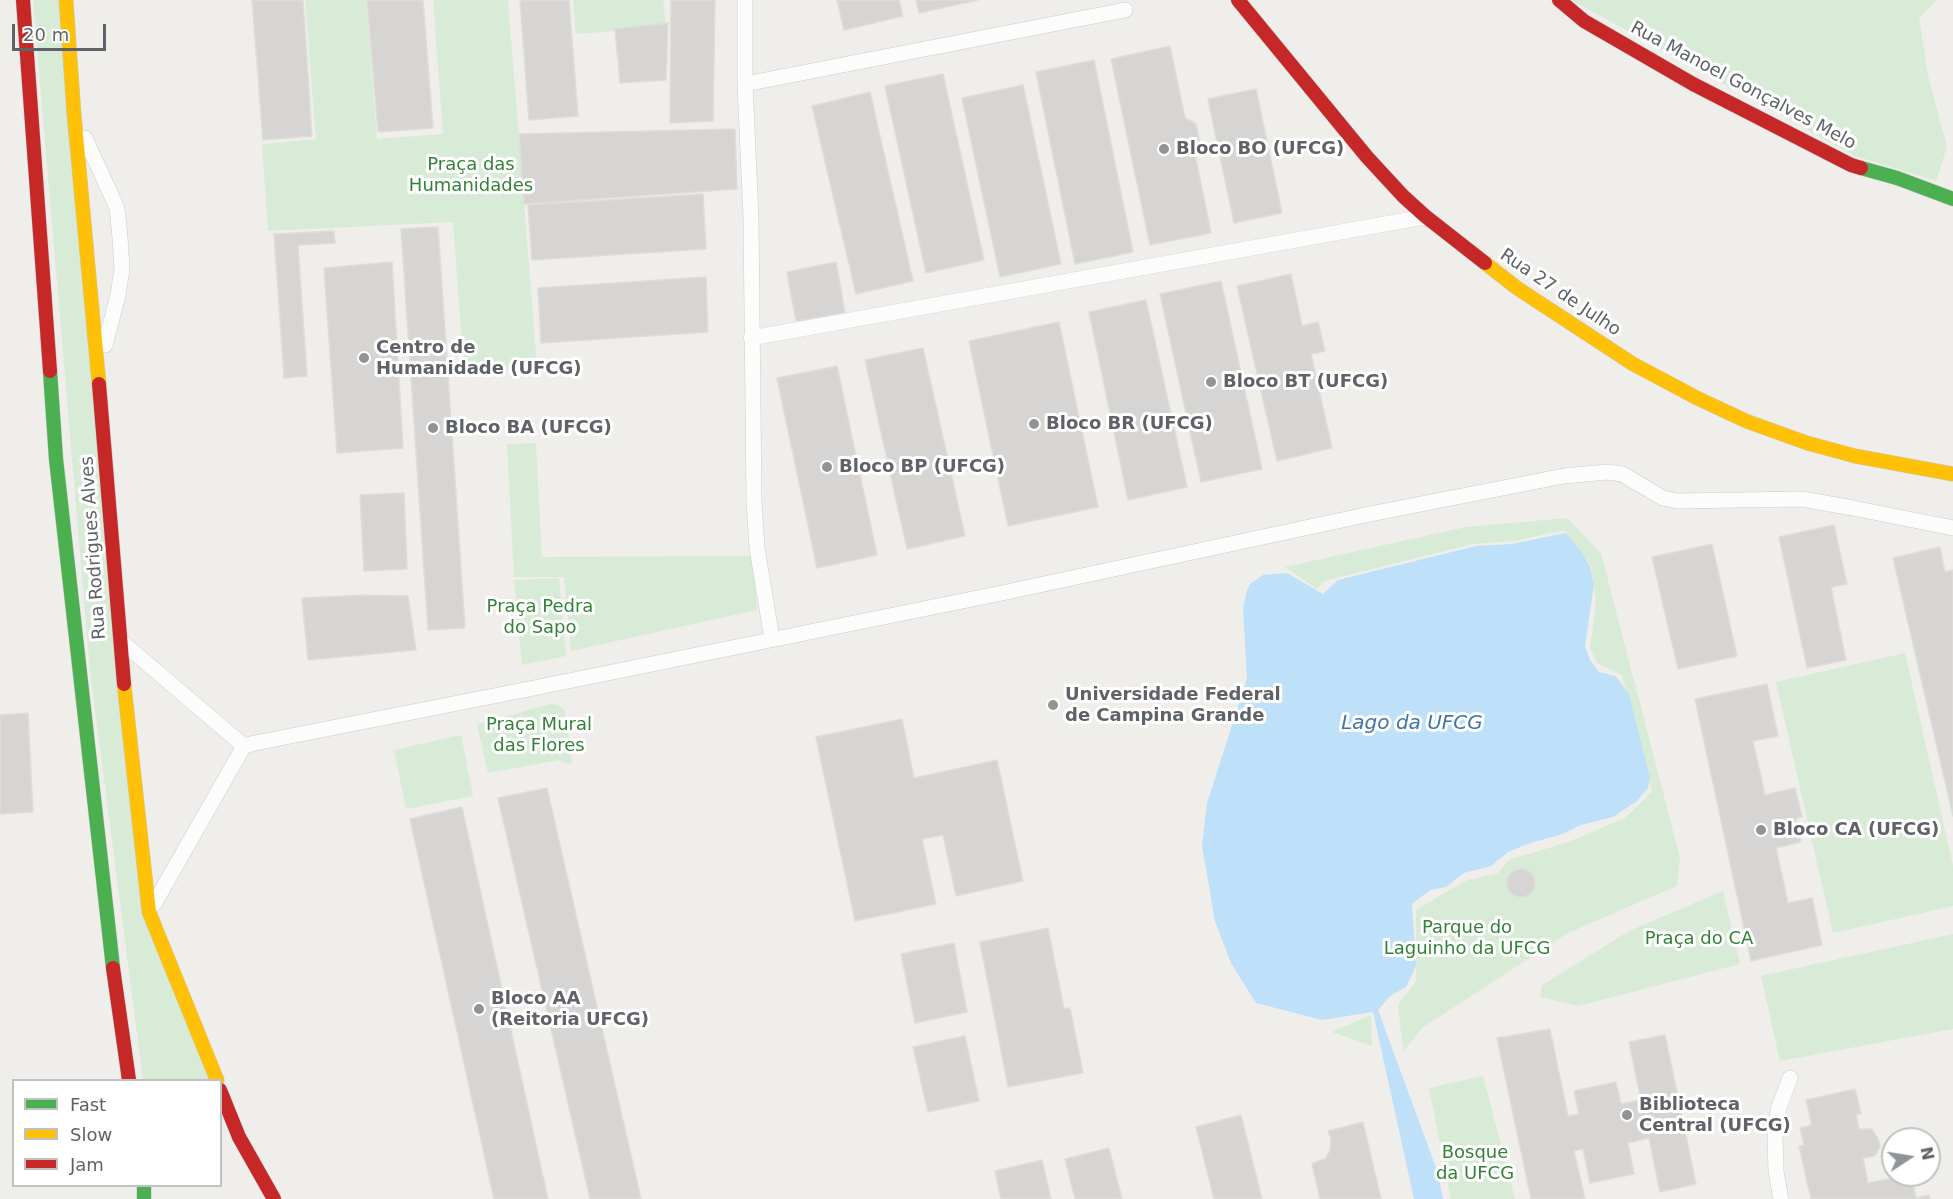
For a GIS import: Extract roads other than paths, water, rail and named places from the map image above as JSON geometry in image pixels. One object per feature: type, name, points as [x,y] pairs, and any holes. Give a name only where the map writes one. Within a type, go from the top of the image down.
[{"type":"main road","name":"Rua Rodrigues Alves","points":[[23,0],[56,459],[116,999],[129,1079]]},
{"type":"main road","name":"Rua Rodrigues Alves","points":[[66,0],[119,640],[149,912],[217,1079]]},
{"type":"main road","name":"Rua 27 de Julho","points":[[1238,0],[1367,157],[1425,216],[1517,288],[1562,318],[1633,364],[1746,421],[1807,443],[1856,456],[1953,474]]},
{"type":"main road","name":"Rua Manoel Gonçalves Melo","points":[[1558,0],[1584,21],[1693,84],[1851,165],[1897,178],[1953,199]]},
{"type":"main road","points":[[222,1095],[239,1137],[274,1199]]},
{"type":"main road","points":[[222,1137],[239,1137]]},
{"type":"lane","points":[[745,0],[745,84],[751,218],[755,529],[772,639]]},
{"type":"lane","points":[[745,84],[1125,10]]},
{"type":"lane","points":[[74,114],[108,183],[117,207],[119,227],[122,269],[118,295],[98,366]]},
{"type":"lane","points":[[751,338],[1425,216]]},
{"type":"lane","points":[[149,912],[244,746],[1002,593],[1370,514],[1586,473],[1622,474],[1662,498],[1677,501],[1802,500],[1953,528]]},
{"type":"lane","points":[[119,640],[244,746]]},
{"type":"lane","points":[[1781,1199],[1776,1172],[1775,1135],[1778,1110],[1790,1078]]},
{"type":"water","name":"Lago da UFCG","points":[[1566,533],[1590,566],[1594,585],[1585,646],[1590,660],[1599,672],[1615,676],[1629,695],[1650,777],[1648,788],[1637,801],[1613,817],[1581,825],[1560,835],[1508,852],[1491,866],[1464,873],[1446,887],[1430,890],[1412,904],[1416,966],[1406,987],[1390,996],[1378,1010],[1438,1173],[1443,1199],[1414,1199],[1373,1012],[1322,1020],[1256,1003],[1231,963],[1215,921],[1202,846],[1207,803],[1247,679],[1243,608],[1247,590],[1250,584],[1263,575],[1287,573],[1323,594],[1338,580],[1476,546],[1512,544]]},
{"type":"place","name":"Bloco BO (UFCG)","points":[[1164,149]]},
{"type":"place","name":"Centro de Humanidade (UFCG)","points":[[364,358]]},
{"type":"place","name":"Bloco BT (UFCG)","points":[[1211,382]]},
{"type":"place","name":"Bloco BR (UFCG)","points":[[1034,424]]},
{"type":"place","name":"Bloco BA (UFCG)","points":[[433,428]]},
{"type":"place","name":"Bloco BP (UFCG)","points":[[827,467]]},
{"type":"place","name":"Universidade Federal de Campina Grande","points":[[1053,705]]},
{"type":"place","name":"Bloco CA (UFCG)","points":[[1761,830]]},
{"type":"place","name":"Bloco AA (Reitoria UFCG)","points":[[479,1009]]},
{"type":"place","name":"Biblioteca Central (UFCG)","points":[[1627,1115]]},
{"type":"park label","name":"Praça das Humanidades","points":[[471,175]]},
{"type":"park label","name":"Praça Pedra do Sapo","points":[[540,617]]},
{"type":"park label","name":"Praça Mural das Flores","points":[[539,735]]},
{"type":"park label","name":"Parque do Laguinho da UFCG","points":[[1467,938]]},
{"type":"park label","name":"Praça do CA","points":[[1699,939]]},
{"type":"park label","name":"Bosque da UFCG","points":[[1475,1163]]}]
